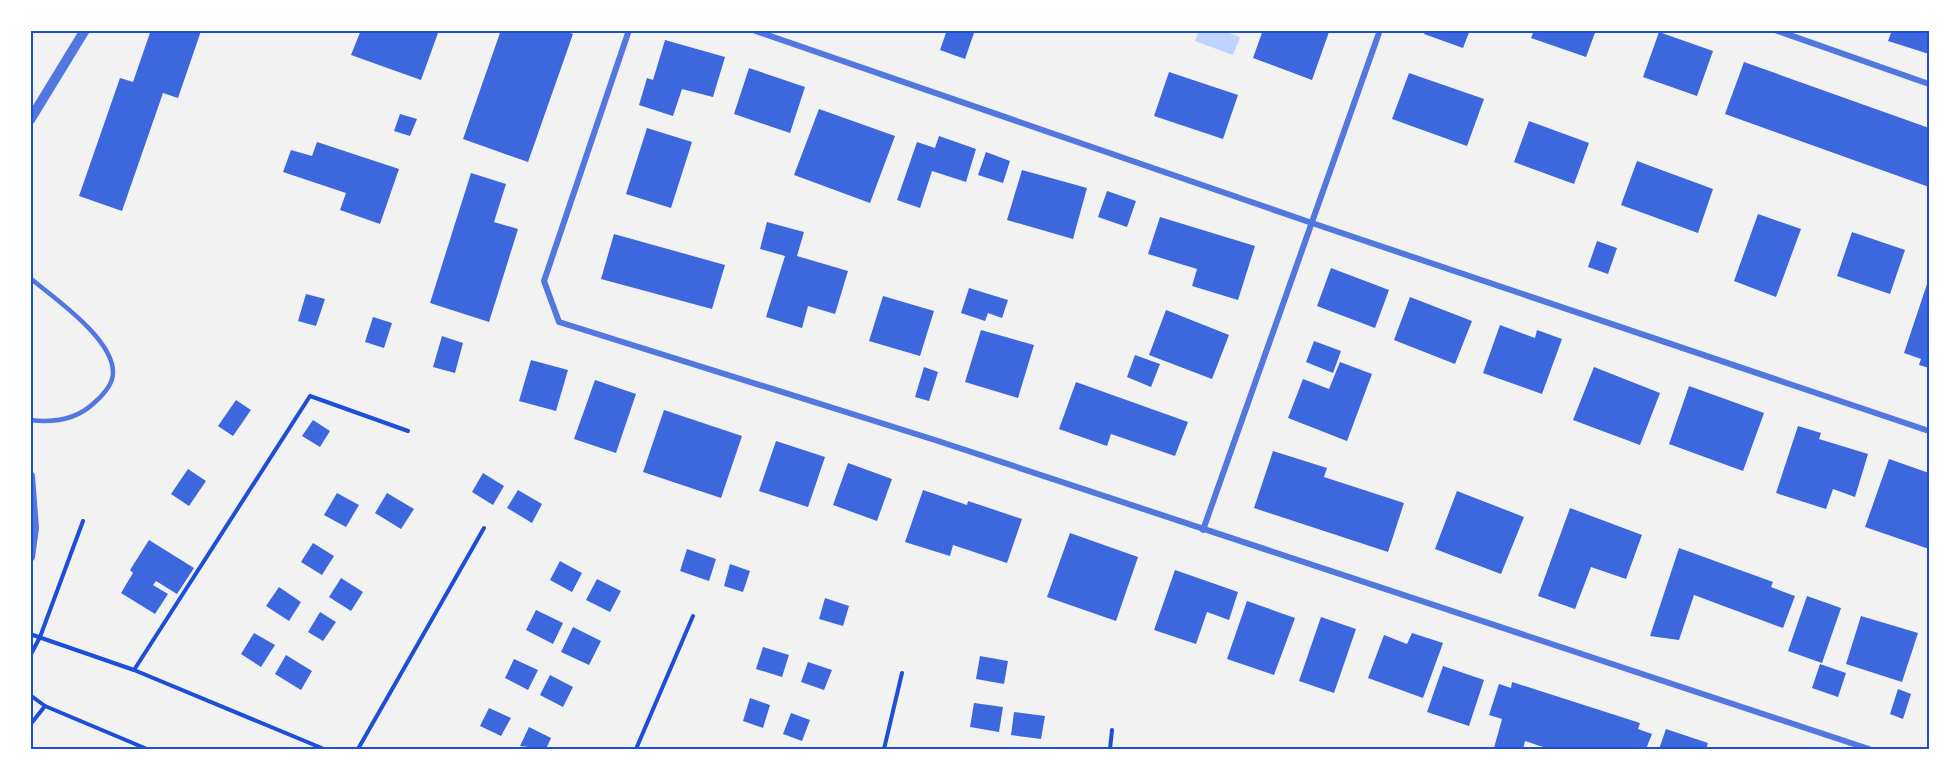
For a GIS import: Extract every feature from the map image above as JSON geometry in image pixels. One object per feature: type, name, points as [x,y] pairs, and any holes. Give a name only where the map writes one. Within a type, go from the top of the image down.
[{"type":"street","points":[[30,120],[85,30]]},
{"type":"street","points":[[629,30],[544,281],[559,322],[935,440],[1869,749]]},
{"type":"street","points":[[753,30],[1312,223],[1929,431]]},
{"type":"street","points":[[1203,530],[1380,30]]},
{"type":"street","points":[[1775,30],[1929,84]]},
{"type":"street","points":[[30,476],[34,528],[30,557]]},
{"type":"lane","points":[[30,278],[86,326],[108,352],[113,374],[104,394],[84,413],[51,423],[30,420]]},
{"type":"path","points":[[134,670],[310,396],[408,431]]},
{"type":"path","points":[[30,656],[40,638],[83,521]]},
{"type":"path","points":[[358,749],[484,528]]},
{"type":"path","points":[[636,749],[693,616]]},
{"type":"path","points":[[30,634],[134,670],[324,749]]},
{"type":"path","points":[[884,749],[902,673]]},
{"type":"path","points":[[30,695],[45,706],[147,749]]},
{"type":"path","points":[[30,725],[45,706]]},
{"type":"path","points":[[1110,749],[1112,730]]},
{"type":"water","points":[[1199,30],[1222,30],[1240,37],[1233,55],[1195,41]]},
{"type":"building","points":[[151,30],[201,31],[178,98],[163,93],[122,211],[79,196],[120,78],[133,82]]},
{"type":"building","points":[[361,30],[429,30],[438,33],[421,80],[351,55]]},
{"type":"building","points":[[501,30],[562,30],[573,34],[528,162],[463,139]]},
{"type":"building","points":[[947,30],[975,30],[965,59],[940,50]]},
{"type":"building","points":[[1263,30],[1329,32],[1312,80],[1253,58]]},
{"type":"building","points":[[1426,30],[1470,30],[1463,48],[1424,34]]},
{"type":"building","points":[[1534,30],[1596,30],[1586,57],[1531,38]]},
{"type":"building","points":[[1892,30],[1929,30],[1929,54],[1888,41]]},
{"type":"building","points":[[1659,32],[1713,51],[1697,96],[1643,77]]},
{"type":"building","points":[[665,40],[725,57],[713,97],[682,89],[673,116],[639,105],[647,78],[653,80]]},
{"type":"building","points":[[1744,62],[1929,128],[1929,187],[1725,114]]},
{"type":"building","points":[[749,68],[805,87],[790,133],[734,114]]},
{"type":"building","points":[[1169,72],[1238,95],[1223,139],[1154,116]]},
{"type":"building","points":[[1409,73],[1484,99],[1467,146],[1392,119]]},
{"type":"building","points":[[819,109],[895,136],[870,203],[794,175]]},
{"type":"building","points":[[400,114],[417,119],[410,136],[394,131]]},
{"type":"building","points":[[1529,121],[1589,143],[1574,184],[1514,162]]},
{"type":"building","points":[[647,128],[692,142],[671,208],[626,194]]},
{"type":"building","points":[[939,136],[976,149],[966,182],[932,171],[920,208],[897,200],[917,142],[935,148]]},
{"type":"building","points":[[317,142],[399,169],[380,224],[340,210],[346,193],[283,172],[291,150],[312,156]]},
{"type":"building","points":[[986,152],[1010,161],[1003,183],[978,175]]},
{"type":"building","points":[[1637,161],[1713,189],[1698,233],[1621,205]]},
{"type":"building","points":[[1022,170],[1087,188],[1073,239],[1007,220]]},
{"type":"building","points":[[471,173],[506,184],[494,222],[518,229],[489,322],[430,303]]},
{"type":"building","points":[[1107,191],[1136,201],[1127,227],[1098,217]]},
{"type":"building","points":[[1758,214],[1801,229],[1776,297],[1734,281]]},
{"type":"building","points":[[1160,217],[1255,246],[1238,300],[1192,286],[1197,269],[1148,254]]},
{"type":"building","points":[[767,222],[804,232],[797,256],[848,271],[835,314],[808,306],[802,328],[766,317],[785,256],[760,249]]},
{"type":"building","points":[[1852,232],[1905,250],[1890,294],[1837,276]]},
{"type":"building","points":[[614,234],[725,265],[712,309],[601,279]]},
{"type":"building","points":[[1597,241],[1617,248],[1608,274],[1588,267]]},
{"type":"building","points":[[1331,268],[1389,290],[1375,328],[1317,306]]},
{"type":"building","points":[[1927,284],[1929,285],[1929,368],[1919,365],[1921,359],[1904,353]]},
{"type":"building","points":[[969,288],[1008,300],[1002,318],[988,313],[985,321],[961,313]]},
{"type":"building","points":[[306,294],[325,299],[316,326],[298,321]]},
{"type":"building","points":[[883,296],[934,311],[920,356],[869,341]]},
{"type":"building","points":[[1410,297],[1472,321],[1455,364],[1394,340]]},
{"type":"building","points":[[1166,310],[1229,335],[1212,379],[1149,355]]},
{"type":"building","points":[[373,317],[392,323],[384,348],[365,342]]},
{"type":"building","points":[[1500,325],[1535,338],[1537,330],[1562,339],[1542,394],[1483,373]]},
{"type":"building","points":[[981,330],[1034,345],[1018,398],[965,382]]},
{"type":"building","points":[[442,336],[463,343],[455,373],[433,367]]},
{"type":"building","points":[[1314,341],[1341,351],[1333,373],[1306,362]]},
{"type":"building","points":[[1135,355],[1160,364],[1151,387],[1127,377]]},
{"type":"building","points":[[531,360],[568,370],[556,411],[519,401]]},
{"type":"building","points":[[1340,362],[1372,374],[1347,441],[1288,418],[1303,379],[1329,389]]},
{"type":"building","points":[[924,367],[938,372],[929,401],[915,397]]},
{"type":"building","points":[[1594,367],[1660,393],[1640,445],[1573,420]]},
{"type":"building","points":[[595,380],[636,394],[616,453],[574,439]]},
{"type":"building","points":[[1076,382],[1188,422],[1175,456],[1111,434],[1107,446],[1059,429]]},
{"type":"building","points":[[1689,386],[1764,413],[1743,471],[1669,444]]},
{"type":"building","points":[[236,400],[251,410],[233,436],[218,426]]},
{"type":"building","points":[[664,410],[742,436],[721,498],[643,472]]},
{"type":"building","points":[[313,420],[330,431],[320,447],[302,436]]},
{"type":"building","points":[[1798,426],[1821,433],[1819,439],[1868,454],[1855,497],[1833,489],[1826,509],[1776,493]]},
{"type":"building","points":[[776,441],[825,457],[808,507],[759,491]]},
{"type":"building","points":[[1273,451],[1327,468],[1324,477],[1404,503],[1388,552],[1254,508]]},
{"type":"building","points":[[1889,459],[1929,473],[1929,549],[1865,527]]},
{"type":"building","points":[[848,463],[892,479],[877,521],[833,505]]},
{"type":"building","points":[[188,469],[206,481],[189,506],[171,494]]},
{"type":"building","points":[[483,473],[504,486],[493,505],[472,492]]},
{"type":"building","points":[[518,490],[542,504],[532,523],[507,508]]},
{"type":"building","points":[[923,490],[967,505],[968,501],[1022,519],[1007,563],[953,545],[950,556],[905,542]]},
{"type":"building","points":[[1457,491],[1524,517],[1501,574],[1435,549]]},
{"type":"building","points":[[337,493],[359,505],[346,527],[324,515]]},
{"type":"building","points":[[387,493],[414,509],[401,529],[375,513]]},
{"type":"building","points":[[1570,508],[1642,535],[1626,579],[1591,567],[1575,609],[1538,596]]},
{"type":"building","points":[[1070,533],[1138,557],[1116,621],[1047,597]]},
{"type":"building","points":[[149,540],[194,568],[177,594],[156,581],[153,585],[168,594],[155,614],[121,593],[133,573],[130,570]]},
{"type":"building","points":[[313,543],[334,556],[322,575],[301,562]]},
{"type":"building","points":[[1679,548],[1773,582],[1771,587],[1795,596],[1783,628],[1694,595],[1679,640],[1650,636]]},
{"type":"building","points":[[687,549],[716,559],[709,581],[680,571]]},
{"type":"building","points":[[560,561],[582,573],[572,592],[550,580]]},
{"type":"building","points":[[730,564],[750,571],[743,592],[724,586]]},
{"type":"building","points":[[1175,570],[1238,592],[1229,620],[1207,612],[1196,644],[1154,630]]},
{"type":"building","points":[[341,578],[363,592],[351,611],[329,597]]},
{"type":"building","points":[[597,579],[621,591],[610,612],[586,600]]},
{"type":"building","points":[[279,587],[301,602],[289,621],[266,606]]},
{"type":"building","points":[[1807,596],[1841,608],[1822,663],[1788,651]]},
{"type":"building","points":[[825,598],[849,606],[843,626],[819,619]]},
{"type":"building","points":[[1247,601],[1295,618],[1274,675],[1227,659]]},
{"type":"building","points":[[536,610],[563,623],[553,644],[526,630]]},
{"type":"building","points":[[320,612],[336,622],[323,641],[308,632]]},
{"type":"building","points":[[1861,616],[1918,633],[1902,682],[1846,664]]},
{"type":"building","points":[[1321,617],[1356,629],[1334,693],[1299,681]]},
{"type":"building","points":[[573,627],[601,641],[589,665],[561,652]]},
{"type":"building","points":[[254,633],[275,645],[261,667],[241,654]]},
{"type":"building","points":[[1412,633],[1443,643],[1423,698],[1368,678],[1384,635],[1407,644]]},
{"type":"building","points":[[763,647],[789,655],[782,677],[756,669]]},
{"type":"building","points":[[286,655],[312,671],[301,690],[275,674]]},
{"type":"building","points":[[980,656],[1008,661],[1004,684],[976,679]]},
{"type":"building","points":[[514,659],[538,670],[528,690],[505,678]]},
{"type":"building","points":[[808,662],[832,670],[824,690],[801,682]]},
{"type":"building","points":[[1820,664],[1846,673],[1838,697],[1812,688]]},
{"type":"building","points":[[1443,666],[1484,680],[1469,726],[1427,712]]},
{"type":"building","points":[[550,675],[573,687],[563,707],[540,695]]},
{"type":"building","points":[[1512,682],[1640,723],[1638,729],[1652,734],[1646,749],[1549,749],[1525,741],[1523,749],[1494,748],[1502,719],[1489,715],[1499,684],[1511,688]]},
{"type":"building","points":[[1898,689],[1911,694],[1903,719],[1890,714]]},
{"type":"building","points":[[750,698],[770,705],[763,728],[743,721]]},
{"type":"building","points":[[974,703],[1003,707],[999,732],[970,727]]},
{"type":"building","points":[[489,708],[511,718],[501,736],[480,726]]},
{"type":"building","points":[[1014,712],[1045,716],[1041,739],[1011,735]]},
{"type":"building","points":[[791,713],[810,720],[802,741],[783,734]]},
{"type":"building","points":[[529,727],[551,738],[546,749],[520,746]]},
{"type":"building","points":[[1666,729],[1708,743],[1706,749],[1659,749]]}]
